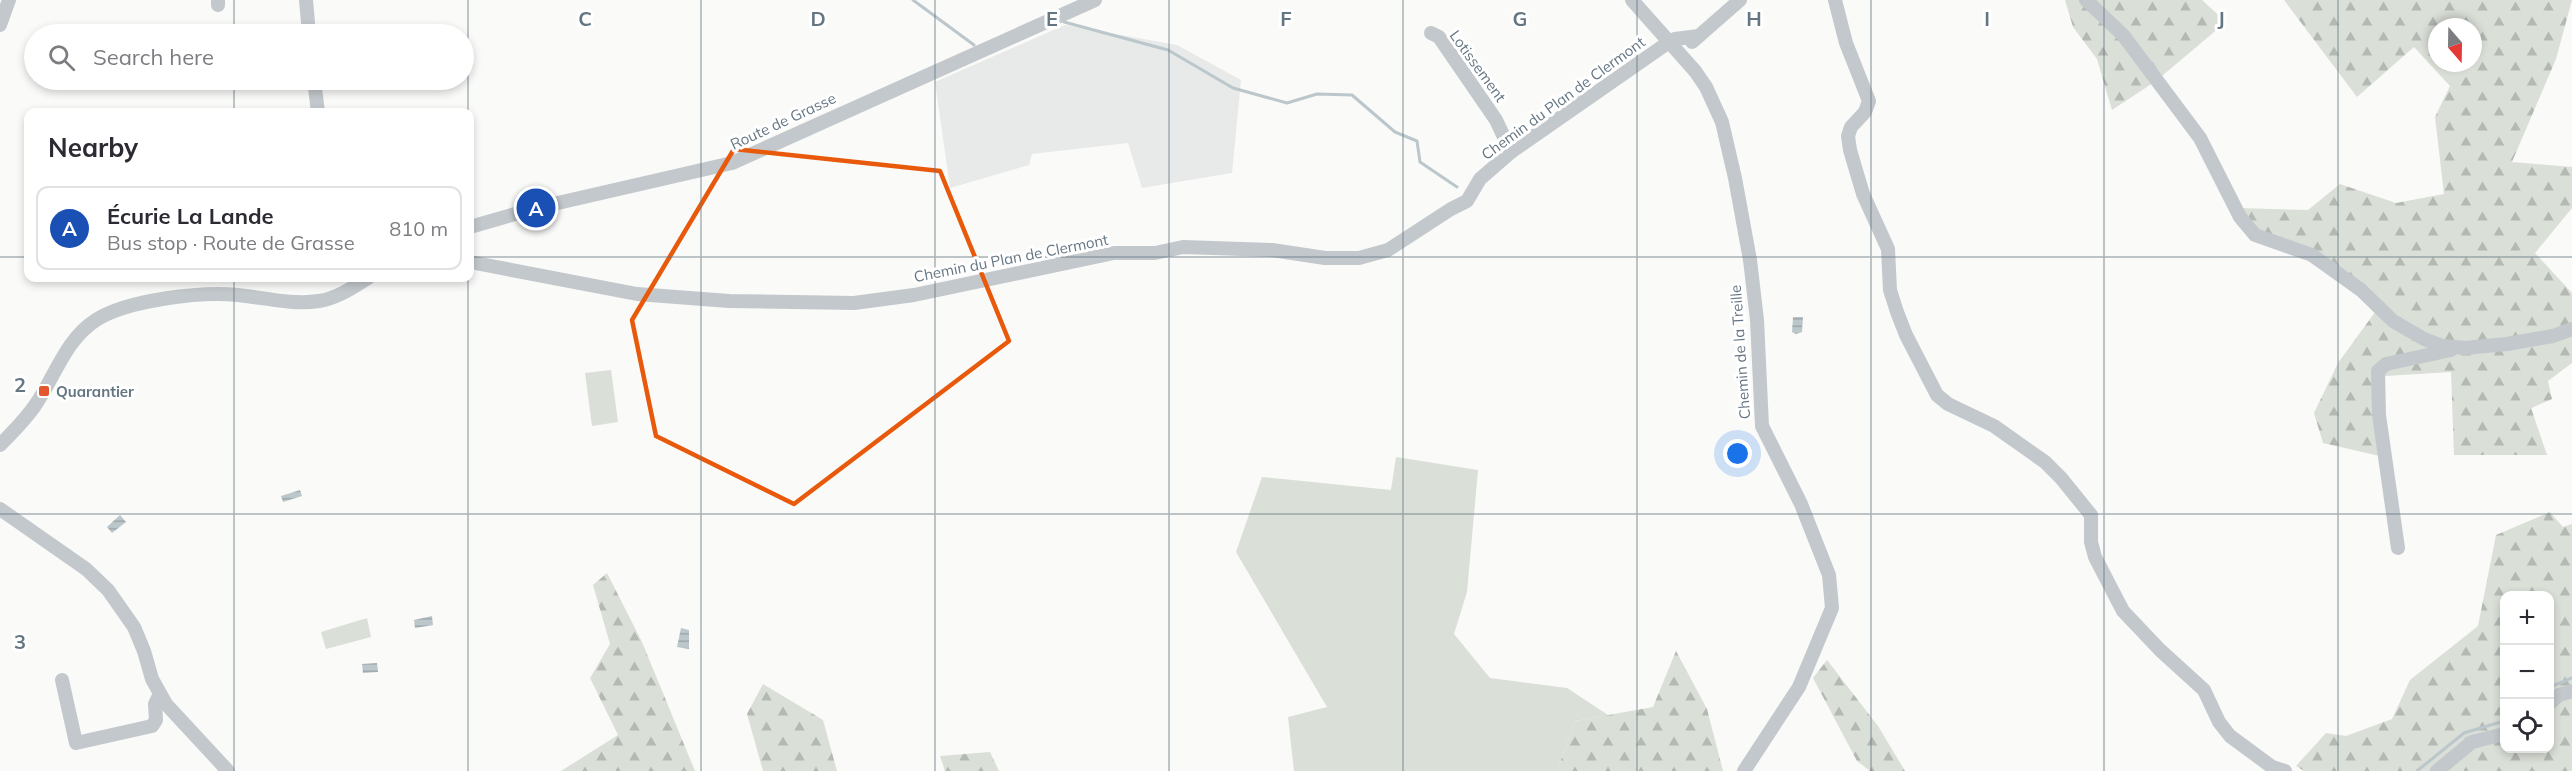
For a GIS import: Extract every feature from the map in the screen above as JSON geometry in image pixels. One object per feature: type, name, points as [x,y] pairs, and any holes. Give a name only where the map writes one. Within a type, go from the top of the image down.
[{"type":"street","points":[[0,25],[9,0]]},
{"type":"street","points":[[306,0],[308,24]]},
{"type":"street","name":"Route de Grasse","points":[[474,226],[536,208],[732,163],[1095,0]]},
{"type":"street","name":"Chemin de la Treille","points":[[1632,0],[1695,71],[1706,87],[1722,122],[1750,260],[1757,320],[1762,426],[1801,504],[1829,575],[1832,608],[1799,687],[1744,771]]},
{"type":"street","points":[[1674,47],[1675,39],[1696,39],[1740,0]]},
{"type":"street","points":[[1835,0],[1846,44],[1869,101],[1865,112],[1851,127],[1848,136],[1850,150],[1863,194],[1888,249],[1890,290],[1897,312],[1928,379],[1943,400],[1994,426],[2027,448],[2045,462],[2068,486],[2091,515],[2091,542],[2095,556],[2123,611],[2160,650],[2204,690],[2219,722],[2230,736],[2277,770]]},
{"type":"street","points":[[2086,0],[2123,35],[2200,138],[2240,217],[2255,235],[2312,255],[2361,290],[2392,321],[2424,339],[2442,346],[2465,348]]},
{"type":"street","name":"Lotissement","points":[[1431,33],[1439,37],[1496,120],[1511,152]]},
{"type":"street","points":[[1695,71],[1696,39]]},
{"type":"street","name":"Chemin du Plan de Clermont","points":[[474,263],[637,294],[729,301],[854,303],[914,295],[1114,253],[1155,253],[1183,248],[1272,250],[1325,258],[1359,258],[1388,250],[1450,209],[1467,201],[1480,179],[1511,152],[1674,47]]},
{"type":"street","points":[[315,90],[318,108]]},
{"type":"street","points":[[0,445],[36,404],[75,338],[97,319],[114,310],[157,301],[217,294],[284,301],[322,300],[335,296],[361,282]]},
{"type":"street","points":[[2398,548],[2379,415],[2378,371],[2386,364],[2465,348],[2553,336],[2572,329]]},
{"type":"street","points":[[0,509],[86,569],[108,590],[134,627],[152,679],[160,694],[172,712],[228,771]]},
{"type":"street","points":[[62,680],[76,744],[152,726],[156,720],[155,704],[160,694]]},
{"type":"street","points":[[2554,699],[2559,695],[2572,691]]},
{"type":"street","points":[[2437,771],[2472,742],[2500,735]]},
{"type":"highlighted area","points":[[734,149],[940,171],[1009,341],[794,504],[656,436],[632,320]]},
{"type":"shaded area","points":[[1065,25],[1177,45],[1241,80],[1232,173],[1142,188],[1128,143],[1032,154],[1029,165],[950,188],[935,82]]},
{"type":"shaded area","points":[[1793,317],[1803,317],[1802,332],[1796,334],[1792,332]]},
{"type":"shaded area","points":[[300,490],[302,496],[283,502],[281,496]]},
{"type":"shaded area","points":[[120,515],[126,522],[112,533],[107,527]]},
{"type":"shaded area","points":[[432,616],[433,625],[415,628],[414,620]]},
{"type":"shaded area","points":[[681,628],[689,630],[689,649],[677,647]]},
{"type":"shaded area","points":[[377,663],[378,672],[363,673],[362,664]]},
{"type":"green space","points":[[2065,0],[2202,0],[2226,22],[2156,81],[2112,110],[2097,59],[2073,27]]},
{"type":"green space","points":[[2284,0],[2572,0],[2556,59],[2512,162],[2572,167],[2572,208],[2535,253],[2572,293],[2572,363],[2548,381],[2552,399],[2531,408],[2547,455],[2454,455],[2451,372],[2385,376],[2384,457],[2323,443],[2314,413],[2338,363],[2381,304],[2252,227],[2237,208],[2308,210],[2340,184],[2396,203],[2444,194],[2435,117],[2450,86],[2437,72],[2482,72],[2482,18],[2428,18],[2428,62],[2414,47],[2357,97]]},
{"type":"green space","points":[[611,370],[618,422],[592,426],[585,373]]},
{"type":"green space","points":[[1396,457],[1478,470],[1467,592],[1454,634],[1490,678],[1567,688],[1608,715],[1575,721],[1557,771],[1294,771],[1288,717],[1327,707],[1236,552],[1262,477],[1391,490]]},
{"type":"green space","points":[[2550,512],[2563,527],[2572,524],[2572,771],[2304,771],[2296,766],[2326,733],[2346,736],[2392,719],[2410,680],[2478,626],[2496,535]]},
{"type":"green space","points":[[607,573],[642,642],[695,771],[561,771],[618,735],[590,678],[610,644],[593,585]]},
{"type":"green space","points":[[367,618],[371,637],[326,649],[321,632]]},
{"type":"green space","points":[[1676,651],[1707,709],[1723,771],[1557,771],[1575,721],[1653,707]]},
{"type":"green space","points":[[1827,660],[1878,726],[1905,771],[1870,771],[1857,761],[1813,678]]},
{"type":"green space","points":[[763,684],[823,720],[837,771],[763,771],[747,714]]},
{"type":"green space","points":[[990,752],[999,771],[945,771],[940,756]]},
{"type":"waterway","points":[[913,0],[974,45]]},
{"type":"waterway","points":[[1064,22],[1168,50],[1233,88],[1287,103],[1317,94],[1352,95],[1395,132],[1417,141],[1420,162],[1457,187]]},
{"type":"waterway","points":[[2554,685],[2572,678]]},
{"type":"waterway","points":[[2417,771],[2464,733],[2500,722]]},
{"type":"place","name":"Écurie La Lande","points":[[536,208]]},
{"type":"place","name":"Quarantier","points":[[44,391]]}]
